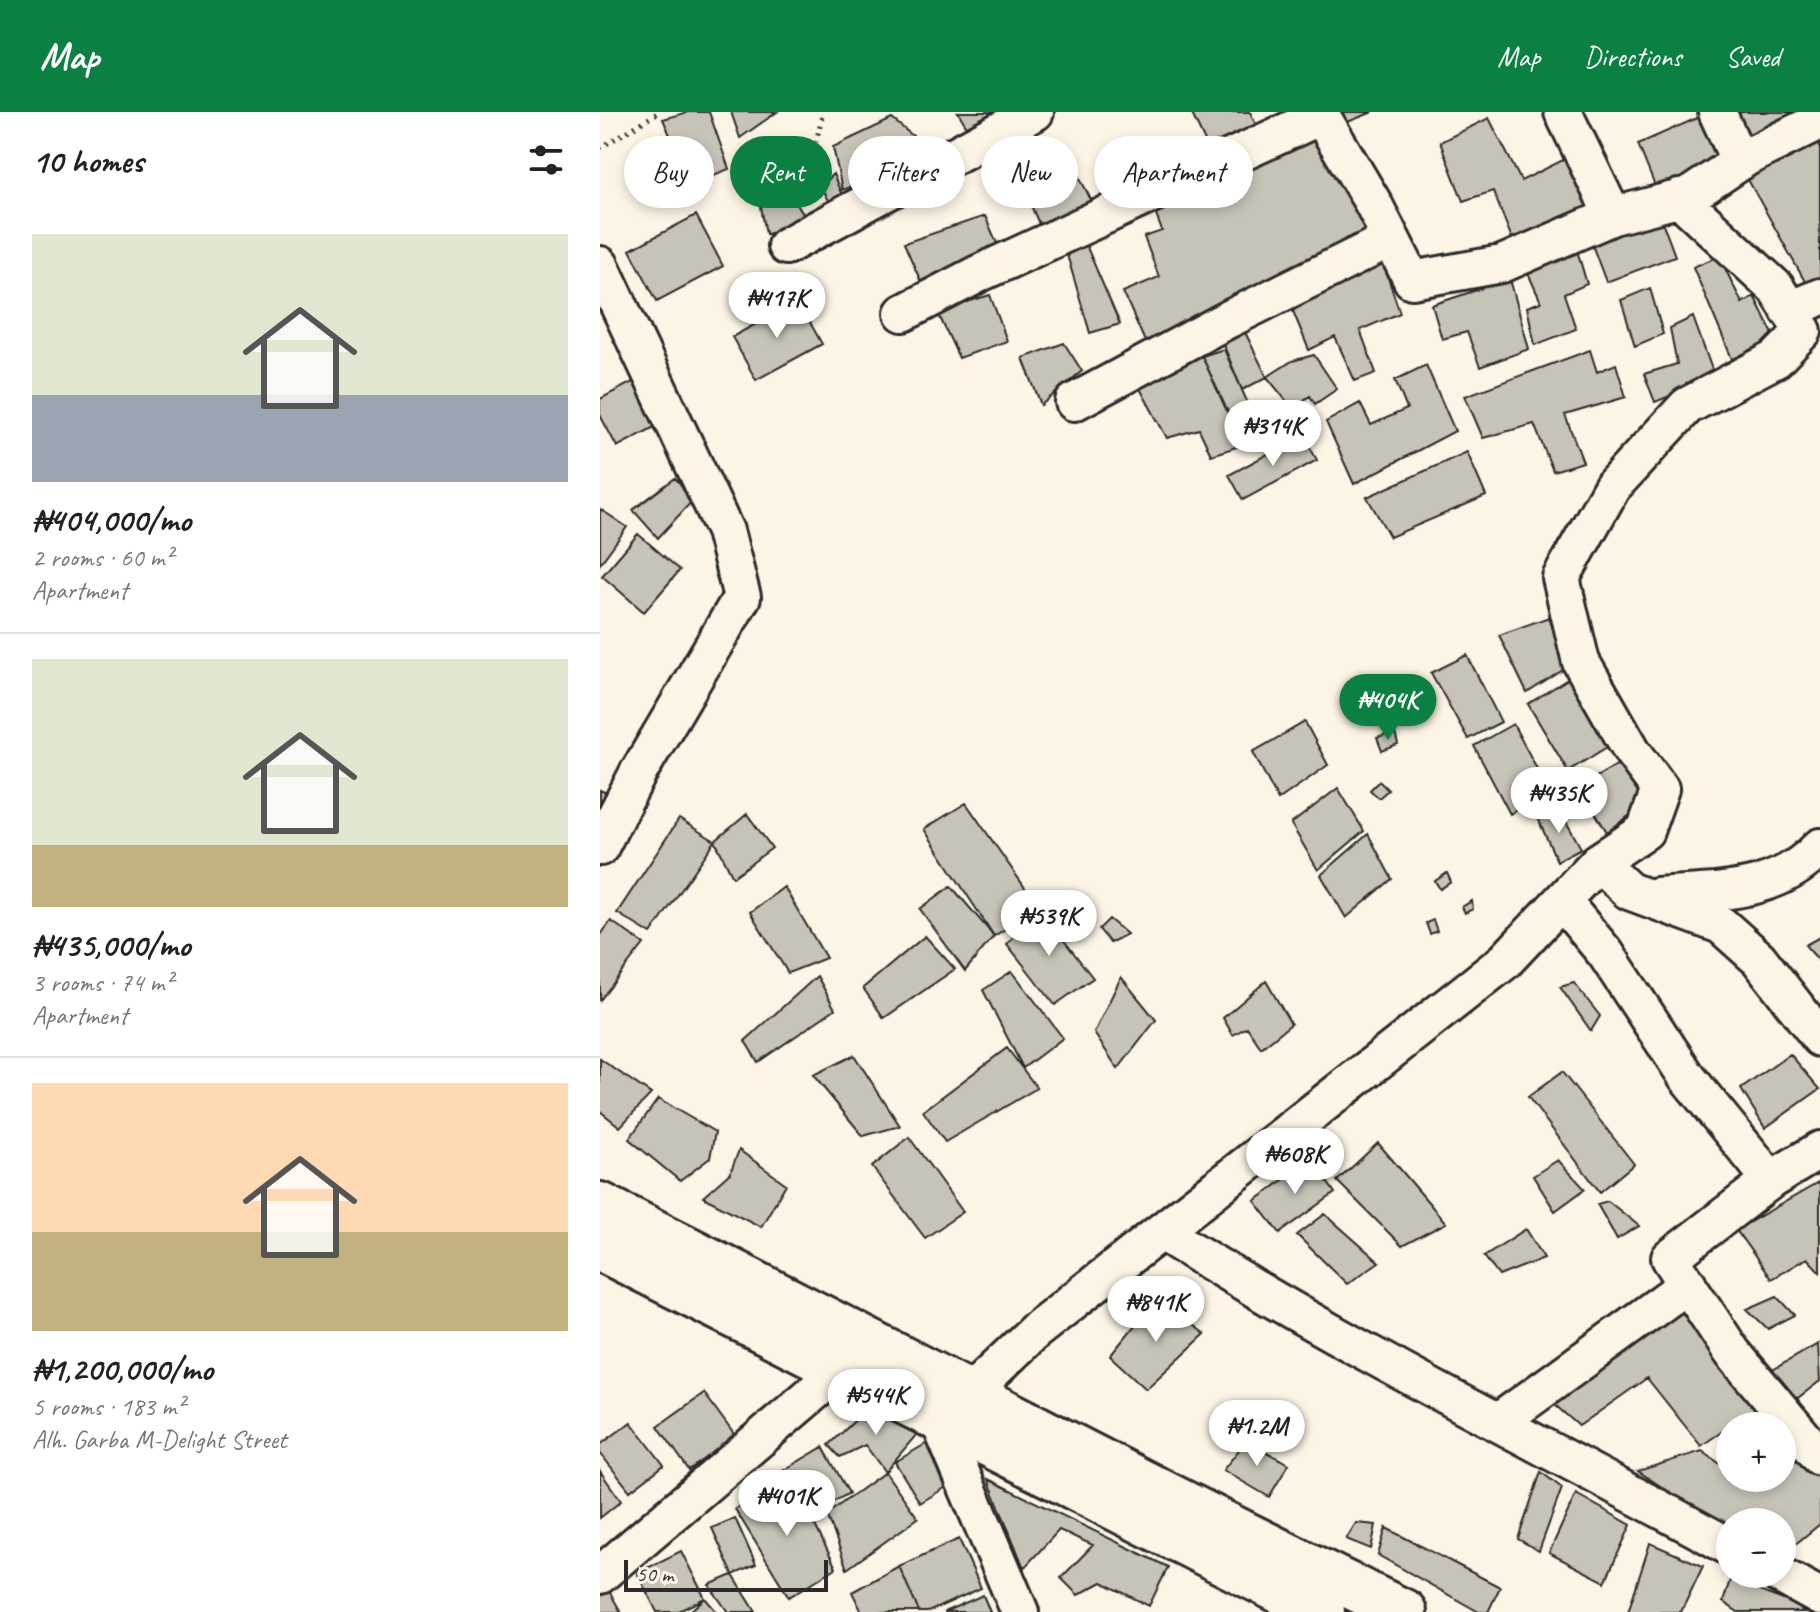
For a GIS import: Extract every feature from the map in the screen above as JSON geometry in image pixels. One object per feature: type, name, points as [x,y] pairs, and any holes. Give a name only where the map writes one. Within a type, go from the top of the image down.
[{"type":"main road","points":[[600,1205],[954,1398],[1305,1609]]},
{"type":"main road","points":[[600,1248],[840,1370],[954,1398],[1404,1612]]},
{"type":"street","points":[[786,246],[1035,112]]},
{"type":"street","points":[[1563,112],[1613,216]]},
{"type":"street","points":[[1717,112],[1740,162]]},
{"type":"street","points":[[903,313],[980,273],[1320,114],[1412,280],[1502,264],[1613,216],[1689,196],[1740,162],[1820,121]]},
{"type":"street","points":[[1020,1612],[954,1398],[1505,961],[1598,862],[1645,831],[1660,789],[1632,751],[1581,662],[1561,578],[1612,487],[1687,406],[1776,359],[1808,316],[1679,198]]},
{"type":"street","points":[[1074,402],[1229,319],[1391,239]]},
{"type":"street","points":[[600,265],[725,531],[742,597],[638,773],[600,847]]},
{"type":"street","points":[[1647,897],[1761,887],[1810,858],[1820,847]]},
{"type":"street","points":[[1598,862],[1629,891],[1721,925],[1759,959],[1820,1038]]},
{"type":"street","points":[[1562,901],[1606,954],[1687,1077],[1771,1180]]},
{"type":"street","points":[[1820,1150],[1771,1180],[1670,1258],[1732,1352],[1820,1457]]},
{"type":"street","points":[[1164,1233],[1251,1287],[1716,1539]]},
{"type":"street","points":[[1498,1422],[1688,1284]]},
{"type":"street","points":[[600,1575],[840,1370]]},
{"type":"street","points":[[1796,1584],[1820,1597]]},
{"type":"path","points":[[600,148],[659,112]]},
{"type":"path","points":[[823,112],[811,164],[824,224]]},
{"type":"building","points":[[688,112],[709,112],[729,169],[714,175],[714,136],[670,136],[663,119]]},
{"type":"building","points":[[731,112],[777,112],[743,136],[739,136]]},
{"type":"building","points":[[958,112],[1007,112],[973,137]]},
{"type":"building","points":[[1191,112],[1250,112],[1258,129],[1240,136],[1202,136]]},
{"type":"building","points":[[1340,112],[1373,112],[1345,123]]},
{"type":"building","points":[[1729,112],[1817,112],[1745,150]]},
{"type":"building","points":[[1706,114],[1725,167],[1659,196],[1638,144]]},
{"type":"building","points":[[1489,118],[1521,181],[1571,156],[1599,208],[1515,246],[1493,191],[1463,201],[1440,142]]},
{"type":"building","points":[[892,119],[913,136],[856,136]]},
{"type":"building","points":[[1323,128],[1373,237],[1146,344],[1123,292],[1159,277],[1144,237],[1162,231],[1153,208],[1253,208],[1253,161]]},
{"type":"building","points":[[1820,129],[1820,281],[1808,287],[1742,169]]},
{"type":"building","points":[[848,140],[848,188],[842,190],[833,147]]},
{"type":"building","points":[[1078,174],[1091,200],[1042,231],[1032,208],[1078,208]]},
{"type":"building","points":[[832,175],[844,200],[832,206]]},
{"type":"building","points":[[761,208],[799,208],[812,227],[766,234]]},
{"type":"building","points":[[1659,213],[1675,256],[1606,282],[1591,242]]},
{"type":"building","points":[[696,215],[723,266],[657,301],[630,250]]},
{"type":"building","points":[[985,216],[1000,250],[924,289],[904,243]]},
{"type":"building","points":[[1086,245],[1120,324],[1090,333],[1065,248]]},
{"type":"building","points":[[1577,250],[1587,284],[1564,294],[1576,329],[1535,345],[1527,307],[1541,302],[1527,271]]},
{"type":"building","points":[[1719,256],[1742,303],[1754,296],[1779,346],[1735,366],[1693,267]]},
{"type":"building","points":[[1381,257],[1400,313],[1360,330],[1376,373],[1355,381],[1335,337],[1309,350],[1288,299]]},
{"type":"building","points":[[1510,279],[1529,349],[1480,367],[1467,332],[1442,339],[1432,305]]},
{"type":"building","points":[[1650,288],[1663,334],[1635,346],[1621,300]]},
{"type":"building","points":[[990,295],[1007,341],[959,358],[937,311]]},
{"type":"building","points":[[798,301],[822,344],[756,380],[732,337]]},
{"type":"building","points":[[1693,317],[1715,378],[1655,402],[1644,374],[1677,364],[1670,328]]},
{"type":"building","points":[[1242,326],[1267,377],[1242,390],[1221,339]]},
{"type":"building","points":[[1064,343],[1082,371],[1041,405],[1023,358]]},
{"type":"building","points":[[1224,349],[1249,406],[1229,416],[1202,356]]},
{"type":"building","points":[[1590,350],[1597,372],[1616,364],[1626,397],[1565,415],[1583,462],[1553,471],[1534,424],[1483,438],[1465,396]]},
{"type":"building","points":[[1314,355],[1337,389],[1315,404],[1310,396],[1292,408],[1267,377],[1292,361]]},
{"type":"building","points":[[1202,356],[1243,445],[1211,455],[1199,429],[1167,438],[1137,383]]},
{"type":"building","points":[[1426,365],[1455,431],[1354,484],[1326,422],[1360,403],[1371,425],[1407,409],[1395,380]]},
{"type":"building","points":[[640,378],[664,422],[617,447],[600,415],[600,399]]},
{"type":"building","points":[[1303,435],[1317,460],[1243,500],[1229,475]]},
{"type":"building","points":[[1467,452],[1486,496],[1390,537],[1367,497]]},
{"type":"building","points":[[675,478],[694,499],[658,538],[633,510]]},
{"type":"building","points":[[600,509],[627,527],[600,564]]},
{"type":"building","points":[[638,534],[680,570],[644,612],[602,576]]},
{"type":"building","points":[[1549,617],[1566,668],[1527,693],[1499,635]]},
{"type":"building","points":[[1467,655],[1501,722],[1468,739],[1431,673]]},
{"type":"building","points":[[1571,677],[1612,744],[1568,771],[1528,704]]},
{"type":"building","points":[[1305,722],[1328,765],[1278,800],[1253,752]]},
{"type":"building","points":[[1513,724],[1550,793],[1510,814],[1474,746]]},
{"type":"building","points":[[1395,733],[1398,745],[1382,751],[1377,738]]},
{"type":"building","points":[[1622,762],[1645,804],[1607,832],[1579,787]]},
{"type":"building","points":[[1379,781],[1388,790],[1379,798],[1370,790]]},
{"type":"building","points":[[1338,788],[1364,831],[1318,870],[1291,824]]},
{"type":"building","points":[[600,790],[613,796],[600,820]]},
{"type":"building","points":[[966,803],[1039,908],[994,936],[924,829]]},
{"type":"building","points":[[1559,809],[1581,848],[1557,861],[1538,819]]},
{"type":"building","points":[[747,814],[772,848],[733,877],[715,841]]},
{"type":"building","points":[[679,819],[715,841],[651,934],[617,913]]},
{"type":"building","points":[[1368,834],[1392,879],[1346,918],[1321,875]]},
{"type":"building","points":[[1447,873],[1451,882],[1440,889],[1435,881]]},
{"type":"building","points":[[951,886],[994,936],[965,971],[920,909]]},
{"type":"building","points":[[784,887],[826,958],[788,973],[750,912]]},
{"type":"building","points":[[1472,901],[1473,909],[1465,913],[1462,907]]},
{"type":"building","points":[[1039,908],[1093,978],[1055,1005],[1007,944]]},
{"type":"building","points":[[1109,919],[1127,934],[1110,943],[1099,929]]},
{"type":"building","points":[[1433,920],[1437,931],[1430,934],[1426,923]]},
{"type":"building","points":[[611,921],[644,944],[600,1000],[600,936]]},
{"type":"building","points":[[925,936],[955,969],[884,1018],[863,988]]},
{"type":"building","points":[[1820,937],[1820,962],[1805,945]]},
{"type":"building","points":[[1012,971],[1063,1038],[1023,1068],[983,990]]},
{"type":"building","points":[[817,976],[835,1009],[758,1062],[745,1041]]},
{"type":"building","points":[[1121,977],[1156,1020],[1118,1069],[1094,1033]]},
{"type":"building","points":[[1266,981],[1291,1024],[1261,1048],[1247,1027],[1233,1035],[1223,1018]]},
{"type":"building","points":[[1574,983],[1600,1016],[1591,1031],[1560,987]]},
{"type":"building","points":[[1007,1048],[1037,1088],[945,1142],[923,1111]]},
{"type":"building","points":[[1790,1054],[1820,1089],[1765,1128],[1741,1089]]},
{"type":"building","points":[[854,1055],[900,1126],[863,1136],[813,1075]]},
{"type":"building","points":[[600,1059],[651,1094],[620,1127],[600,1111]]},
{"type":"building","points":[[1562,1072],[1634,1164],[1600,1192],[1528,1097]]},
{"type":"building","points":[[658,1099],[715,1132],[710,1158],[680,1181],[629,1139]]},
{"type":"building","points":[[909,1137],[963,1212],[925,1238],[872,1167]]},
{"type":"building","points":[[1378,1143],[1446,1223],[1402,1246],[1337,1181]]},
{"type":"building","points":[[739,1150],[786,1184],[761,1227],[703,1197],[730,1173]]},
{"type":"building","points":[[1311,1159],[1335,1193],[1280,1233],[1255,1201]]},
{"type":"building","points":[[1558,1160],[1585,1189],[1555,1211],[1533,1176]]},
{"type":"building","points":[[1820,1182],[1820,1272],[1807,1258],[1771,1279],[1736,1230]]},
{"type":"building","points":[[1608,1201],[1639,1226],[1617,1239],[1597,1204]]},
{"type":"building","points":[[1325,1214],[1379,1262],[1347,1284],[1297,1235]]},
{"type":"building","points":[[1526,1229],[1544,1258],[1499,1276],[1484,1256]]},
{"type":"building","points":[[1777,1296],[1795,1315],[1768,1329],[1747,1309]]},
{"type":"building","points":[[1157,1298],[1205,1334],[1146,1389],[1110,1356]]},
{"type":"building","points":[[1680,1306],[1764,1410],[1716,1412],[1716,1436],[1701,1446],[1647,1378],[1579,1426],[1555,1405]]},
{"type":"building","points":[[1818,1344],[1820,1381],[1790,1404],[1769,1372]]},
{"type":"building","points":[[704,1393],[736,1437],[689,1470],[658,1426]]},
{"type":"building","points":[[870,1406],[913,1427],[917,1434],[885,1472],[865,1445],[840,1457],[829,1445]]},
{"type":"building","points":[[631,1422],[664,1465],[630,1491],[600,1453],[600,1445]]},
{"type":"building","points":[[1246,1441],[1289,1464],[1269,1497],[1223,1470]]},
{"type":"building","points":[[929,1442],[953,1483],[920,1503],[895,1462]]},
{"type":"building","points":[[823,1447],[849,1493],[810,1515],[784,1470]]},
{"type":"building","points":[[1702,1451],[1716,1461],[1716,1492],[1796,1492],[1796,1460],[1800,1458],[1820,1480],[1820,1524],[1796,1544],[1796,1508],[1716,1508],[1716,1524],[1638,1471]]},
{"type":"building","points":[[600,1471],[621,1501],[600,1518]]},
{"type":"building","points":[[885,1472],[918,1518],[847,1569],[827,1514]]},
{"type":"building","points":[[1541,1472],[1562,1488],[1539,1551],[1518,1539]]},
{"type":"building","points":[[988,1479],[1168,1567],[1149,1606],[1102,1582],[1078,1595],[1061,1578],[1093,1545],[1059,1530],[1024,1568]]},
{"type":"building","points":[[782,1480],[810,1515],[836,1568],[789,1597],[735,1509]]},
{"type":"building","points":[[1576,1494],[1631,1525],[1605,1582],[1549,1553]]},
{"type":"building","points":[[735,1518],[756,1565],[733,1575],[712,1528]]},
{"type":"building","points":[[1356,1523],[1376,1525],[1371,1549],[1346,1539]]},
{"type":"building","points":[[1386,1528],[1500,1587],[1488,1612],[1479,1612],[1378,1555]]},
{"type":"building","points":[[959,1539],[981,1588],[928,1612],[919,1612],[899,1566]]},
{"type":"building","points":[[1650,1543],[1703,1566],[1681,1612],[1628,1612]]},
{"type":"building","points":[[681,1551],[705,1598],[677,1612],[657,1612],[637,1573]]},
{"type":"building","points":[[899,1566],[919,1612],[862,1612],[852,1592]]},
{"type":"building","points":[[733,1575],[756,1612],[728,1612],[709,1585]]},
{"type":"building","points":[[1727,1588],[1751,1588],[1807,1609],[1805,1612],[1738,1612],[1723,1602]]},
{"type":"building","points":[[609,1591],[621,1612],[600,1612],[600,1596]]},
{"type":"building","points":[[983,1595],[990,1612],[944,1612]]},
{"type":"building","points":[[705,1598],[717,1612],[689,1612]]}]
